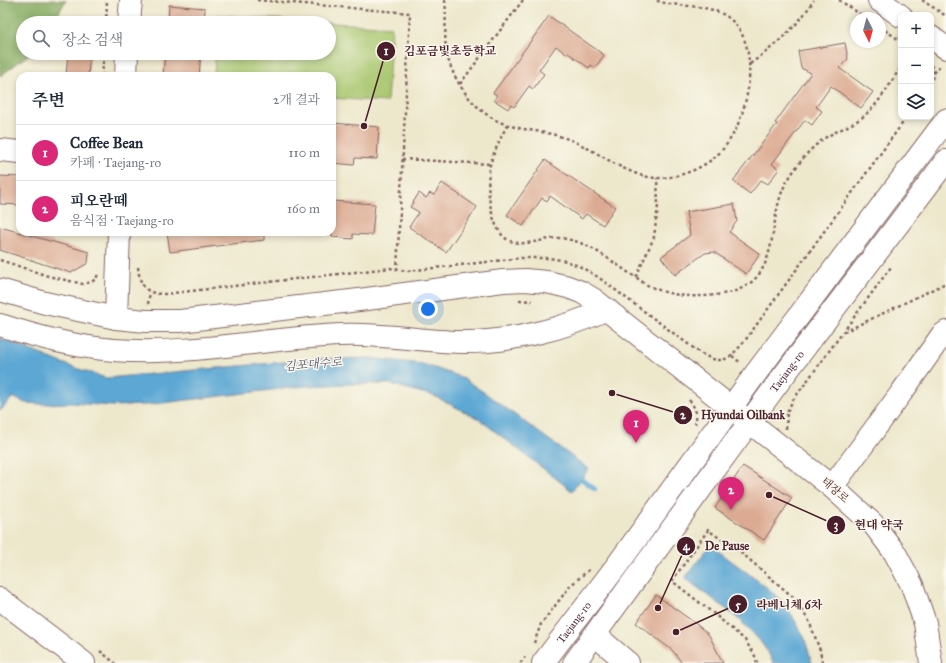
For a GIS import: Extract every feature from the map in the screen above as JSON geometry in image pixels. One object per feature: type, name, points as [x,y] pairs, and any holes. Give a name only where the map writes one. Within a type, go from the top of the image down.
[{"type":"street","points":[[129,16],[130,0]]},
{"type":"street","points":[[878,0],[898,14]]},
{"type":"street","points":[[934,39],[946,48]]},
{"type":"street","points":[[126,72],[127,60]]},
{"type":"street","name":"Taejang-ro","points":[[535,654],[618,564],[756,373],[946,120]]},
{"type":"street","points":[[0,150],[16,152]]},
{"type":"street","name":"Taejang-ro","points":[[574,663],[780,381],[946,161]]},
{"type":"street","points":[[116,318],[119,236]]},
{"type":"street","name":"태장로","points":[[0,290],[45,303],[116,318],[146,321],[180,321],[214,318],[503,281],[525,280],[547,282],[581,292],[607,309],[732,407],[832,487],[874,525],[895,553],[912,585],[925,623],[930,663]]},
{"type":"street","points":[[0,324],[25,333],[88,348],[162,351],[341,335],[390,336],[460,342],[486,340],[535,333],[565,326],[587,319],[607,309]]},
{"type":"street","points":[[832,487],[942,335],[946,332]]},
{"type":"street","points":[[0,599],[84,663]]},
{"type":"street","points":[[0,613],[66,663]]},
{"type":"street","points":[[595,635],[628,663]]},
{"type":"path","points":[[106,16],[107,0]]},
{"type":"path","points":[[257,0],[410,13],[397,269]]},
{"type":"path","points":[[445,0],[446,48],[450,63],[460,84],[469,98],[490,118],[507,125],[529,130],[548,132],[579,142],[629,172],[639,176],[657,178],[689,172],[702,166],[723,150],[732,138],[744,108],[750,64],[743,35],[735,24],[726,16],[713,10],[671,4],[655,0]]},
{"type":"path","points":[[460,84],[523,0]]},
{"type":"path","points":[[750,64],[787,35],[814,0]]},
{"type":"path","points":[[839,0],[857,12]]},
{"type":"path","points":[[922,0],[946,16]]},
{"type":"path","points":[[886,31],[898,39]]},
{"type":"path","points":[[102,72],[103,60]]},
{"type":"path","points":[[507,125],[490,164],[489,186],[491,206],[498,228],[511,242],[519,243],[563,238],[576,242],[592,250],[647,285],[661,291],[695,296],[725,293],[741,289],[753,282],[760,274],[770,246],[779,199],[784,186],[808,152],[818,143],[864,116],[898,71]]},
{"type":"path","points":[[402,159],[490,164]]},
{"type":"path","points":[[636,278],[654,237],[658,206],[657,178]]},
{"type":"path","points":[[0,260],[48,276],[82,284],[96,279],[99,273]]},
{"type":"path","points":[[138,263],[140,280],[144,288],[156,294],[165,294]]},
{"type":"path","points":[[793,400],[894,263]]},
{"type":"path","points":[[842,333],[946,283]]},
{"type":"path","points":[[146,321],[150,292]]},
{"type":"path","points":[[513,300],[539,301]]},
{"type":"path","points":[[686,396],[693,404],[696,411],[697,418],[695,426]]},
{"type":"path","points":[[757,663],[755,656],[744,640],[713,613],[672,581],[708,530],[744,555],[793,597],[809,621],[820,650],[822,663]]},
{"type":"path","points":[[520,663],[535,654],[541,624],[571,585],[591,568]]},
{"type":"green space","points":[[0,0],[66,0],[57,16],[16,16],[16,60],[22,60],[0,76]]},
{"type":"green space","points":[[336,23],[392,27],[387,102],[336,98],[336,72],[214,72],[215,60],[336,60]]},
{"type":"water","points":[[0,338],[70,366],[106,378],[317,359],[371,358],[423,364],[461,377],[589,469],[572,491],[479,419],[434,396],[390,384],[305,386],[146,405],[113,406],[72,403],[41,404],[25,403],[13,397],[0,411]]},
{"type":"water","points":[[710,545],[769,589],[786,605],[804,636],[812,663],[773,663],[767,650],[747,627],[685,578]]},
{"type":"building","points":[[169,5],[205,8],[204,16],[168,16]]},
{"type":"building","points":[[549,16],[604,55],[595,68],[591,65],[589,68],[556,46],[539,70],[544,74],[533,89],[529,86],[514,107],[511,105],[508,109],[494,100],[497,95],[493,93]]},
{"type":"building","points":[[845,43],[848,59],[839,68],[873,92],[861,108],[831,86],[816,107],[822,111],[812,125],[805,120],[772,164],[779,169],[768,184],[761,180],[750,194],[733,181],[777,124],[775,123],[811,73],[801,68],[798,51]]},
{"type":"building","points":[[67,60],[89,60],[88,72],[66,72]]},
{"type":"building","points":[[164,60],[200,60],[199,72],[163,72]]},
{"type":"building","points":[[336,123],[379,127],[377,159],[355,158],[354,165],[336,163]]},
{"type":"building","points":[[545,160],[615,207],[603,225],[586,214],[582,219],[550,196],[547,201],[542,198],[523,226],[507,215]]},
{"type":"building","points":[[0,176],[16,177],[16,205],[0,204]]},
{"type":"building","points":[[442,183],[477,207],[446,252],[409,227],[419,212],[410,207],[419,193],[426,198],[430,193],[434,195]]},
{"type":"building","points":[[336,201],[375,204],[372,235],[353,234],[353,239],[332,237],[336,236]]},
{"type":"building","points":[[734,204],[737,221],[729,232],[760,254],[746,274],[714,252],[705,253],[675,275],[661,257],[690,235],[686,212]]},
{"type":"building","points":[[0,227],[16,231],[16,236],[32,236],[89,252],[88,263],[71,273],[0,250]]},
{"type":"building","points":[[168,236],[264,236],[264,240],[170,252]]},
{"type":"building","points":[[743,466],[792,498],[764,540],[715,508]]},
{"type":"building","points":[[656,595],[709,635],[723,663],[682,663],[672,650],[636,623]]},
{"type":"waterway","name":"김포대수로","points":[[577,476],[595,489]]},
{"type":"place","name":"김포금빛초등학교","points":[[364,126]]},
{"type":"place","name":"Hyundai Oilbank","points":[[612,393]]},
{"type":"place","name":"Coffee Bean","points":[[636,443]]},
{"type":"place","name":"현대 약국","points":[[769,495]]},
{"type":"place","name":"피오란떼","points":[[731,510]]},
{"type":"place","name":"De Pause","points":[[658,608]]},
{"type":"place","name":"라베니체 6차","points":[[676,632]]}]
